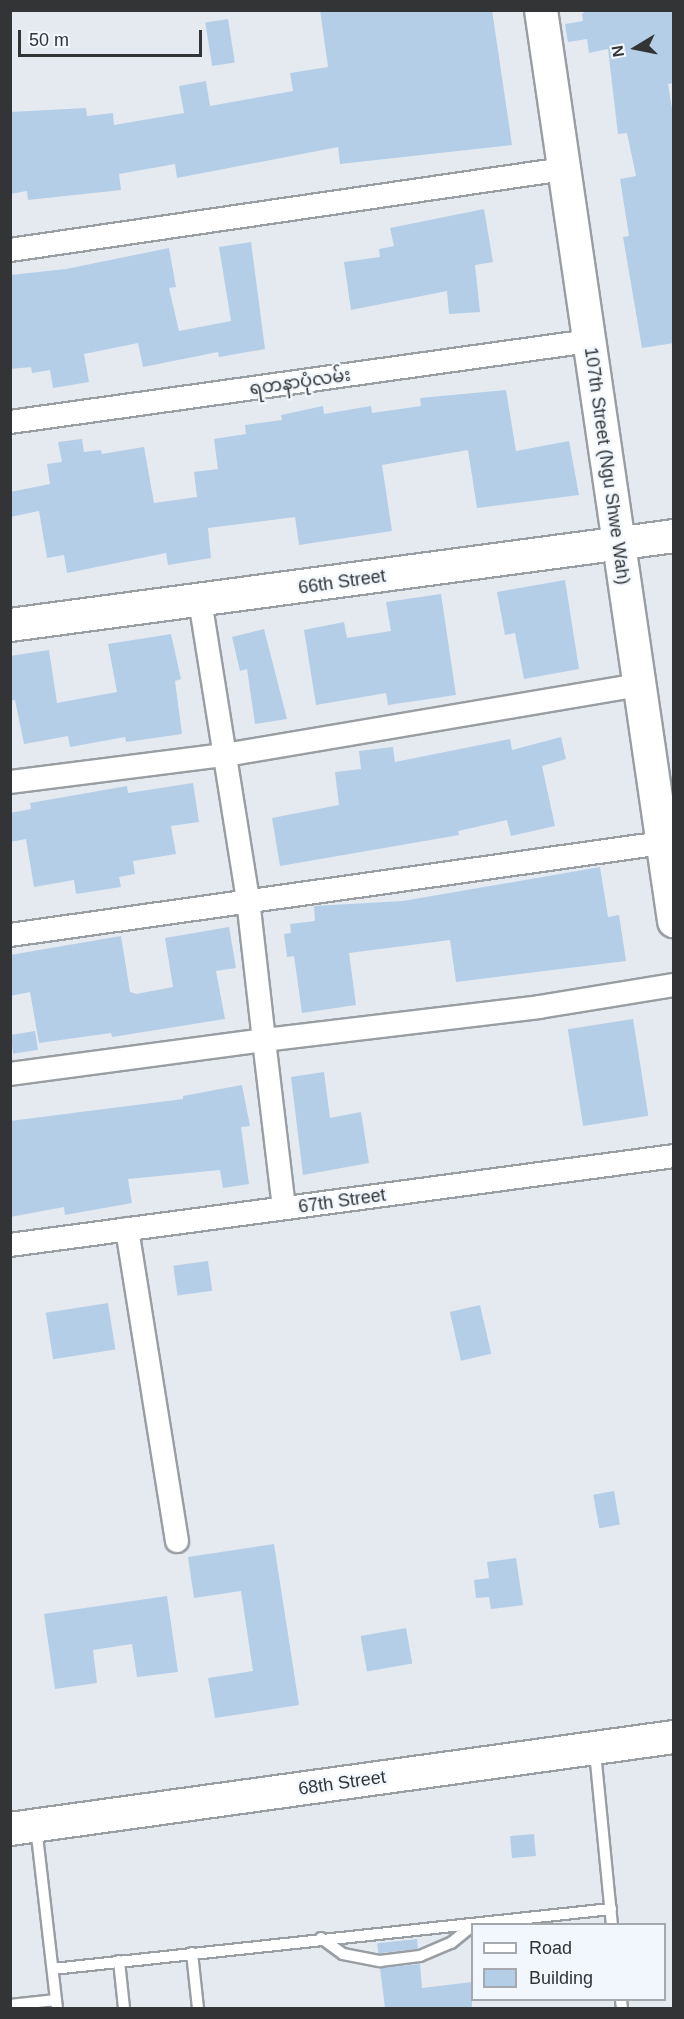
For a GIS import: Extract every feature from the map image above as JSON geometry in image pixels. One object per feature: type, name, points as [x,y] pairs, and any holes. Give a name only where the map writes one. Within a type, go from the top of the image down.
[{"type":"main road","name":"107th Street (Ngu Shwe Wah)","points":[[541,10],[674,921]]},
{"type":"main road","name":"66th Street","points":[[10,626],[674,536]]},
{"type":"main road","name":"68th Street","points":[[23,1828],[674,1737]]},
{"type":"street","points":[[10,250],[564,169]]},
{"type":"street","name":"ရတနာပုံလမ်း","points":[[10,422],[589,341]]},
{"type":"street","points":[[200,601],[248,900],[284,1208]]},
{"type":"street","points":[[10,782],[225,755],[639,685]]},
{"type":"street","points":[[10,935],[662,843]]},
{"type":"street","points":[[10,1074],[264,1040],[539,1007],[674,986]]},
{"type":"street","name":"67th Street","points":[[10,1245],[674,1156]]},
{"type":"street","points":[[127,1229],[177,1541]]},
{"type":"lane","points":[[595,1748],[612,1923]]},
{"type":"lane","points":[[10,2005],[57,2004],[53,1969],[23,1828]]},
{"type":"lane","points":[[483,1923],[610,1909]]},
{"type":"lane","points":[[53,1969],[321,1938],[471,1924]]},
{"type":"lane","points":[[321,1938],[343,1954],[380,1961],[420,1956],[451,1943],[471,1926]]},
{"type":"lane","points":[[192,1953],[198,2008]]},
{"type":"lane","points":[[119,1961],[124,2008]]},
{"type":"building","points":[[320,10],[492,10],[512,145],[340,164],[338,147],[177,178],[175,164],[119,174],[121,190],[28,200],[27,191],[10,194],[10,112],[86,108],[87,116],[113,113],[114,125],[184,113],[179,86],[206,81],[210,106],[293,91],[290,73],[328,67]]},
{"type":"building","points":[[587,10],[674,10],[674,83],[668,84],[674,121],[674,343],[642,348],[623,237],[629,236],[620,179],[636,176],[627,133],[618,134],[608,49],[589,53],[587,39],[568,42],[565,24],[583,21],[582,14]]},
{"type":"building","points":[[228,19],[235,62],[212,66],[205,23]]},
{"type":"building","points":[[484,209],[493,262],[475,265],[480,312],[449,314],[447,291],[351,310],[344,262],[380,257],[379,249],[394,246],[390,228]]},
{"type":"building","points":[[251,242],[265,349],[219,357],[218,352],[143,367],[138,343],[84,354],[89,382],[53,388],[50,370],[32,373],[31,367],[10,369],[10,275],[66,269],[169,248],[176,287],[169,288],[179,331],[231,321],[219,247]]},
{"type":"building","points":[[506,390],[516,451],[569,441],[579,495],[477,508],[468,450],[382,465],[392,531],[299,545],[295,517],[208,528],[211,558],[168,565],[166,553],[67,573],[64,555],[47,558],[39,511],[10,517],[10,492],[50,484],[47,464],[62,462],[58,442],[82,439],[84,452],[101,450],[102,454],[144,447],[154,503],[197,497],[194,472],[218,469],[214,439],[246,434],[245,425],[282,420],[281,415],[323,406],[324,414],[371,406],[372,413],[421,406],[420,398]]},
{"type":"building","points":[[565,580],[579,669],[524,679],[515,633],[505,635],[497,592]]},
{"type":"building","points":[[441,594],[456,695],[388,705],[386,693],[316,705],[304,630],[344,622],[347,638],[391,631],[386,602]]},
{"type":"building","points":[[264,629],[287,719],[255,724],[247,669],[240,671],[232,637]]},
{"type":"building","points":[[171,634],[181,679],[175,681],[182,734],[126,742],[125,737],[70,747],[68,736],[24,744],[15,700],[10,701],[10,656],[49,650],[57,703],[117,692],[108,644]]},
{"type":"building","points":[[561,737],[566,759],[542,766],[555,826],[511,836],[507,820],[458,831],[459,835],[280,866],[272,818],[339,805],[335,772],[361,769],[359,751],[393,747],[395,762],[510,739],[512,750]]},
{"type":"building","points":[[193,783],[199,822],[171,826],[176,854],[133,861],[135,874],[119,877],[121,887],[76,894],[74,880],[34,887],[26,839],[10,842],[10,813],[31,809],[30,803],[127,786],[128,793]]},
{"type":"building","points":[[600,867],[608,917],[619,915],[626,961],[456,982],[450,940],[349,953],[356,1005],[302,1013],[294,956],[287,957],[284,934],[291,933],[290,924],[315,921],[314,906],[403,901]]},
{"type":"building","points":[[229,927],[236,968],[216,971],[225,1019],[112,1037],[111,1033],[39,1043],[30,992],[10,996],[10,955],[121,936],[130,992],[136,994],[173,987],[165,938]]},
{"type":"building","points":[[633,1019],[648,1116],[583,1126],[568,1029]]},
{"type":"building","points":[[35,1031],[38,1050],[13,1054],[10,1035]]},
{"type":"building","points":[[324,1072],[330,1118],[361,1112],[369,1163],[303,1175],[291,1077]]},
{"type":"building","points":[[242,1085],[250,1126],[241,1127],[249,1184],[223,1188],[220,1170],[128,1179],[132,1203],[65,1215],[64,1207],[10,1217],[10,1121],[183,1099],[183,1096]]},
{"type":"building","points":[[208,1261],[212,1291],[178,1296],[173,1266]]},
{"type":"building","points":[[108,1303],[115,1349],[53,1359],[46,1313]]},
{"type":"building","points":[[480,1305],[491,1354],[461,1361],[450,1312]]},
{"type":"building","points":[[614,1491],[620,1524],[599,1528],[593,1495]]},
{"type":"building","points":[[274,1544],[299,1705],[215,1718],[208,1678],[253,1671],[241,1591],[194,1598],[188,1557]]},
{"type":"building","points":[[516,1558],[523,1605],[491,1609],[489,1597],[476,1598],[474,1580],[489,1578],[487,1562]]},
{"type":"building","points":[[167,1596],[178,1672],[137,1677],[132,1644],[93,1650],[97,1683],[55,1689],[44,1614]]},
{"type":"building","points":[[406,1628],[412,1663],[367,1671],[361,1636]]},
{"type":"building","points":[[534,1834],[536,1856],[512,1858],[510,1836]]},
{"type":"building","points":[[417,1939],[418,1949],[378,1953],[377,1943]]},
{"type":"building","points":[[420,1964],[422,1988],[471,1982],[472,2008],[385,2008],[380,1968]]}]
